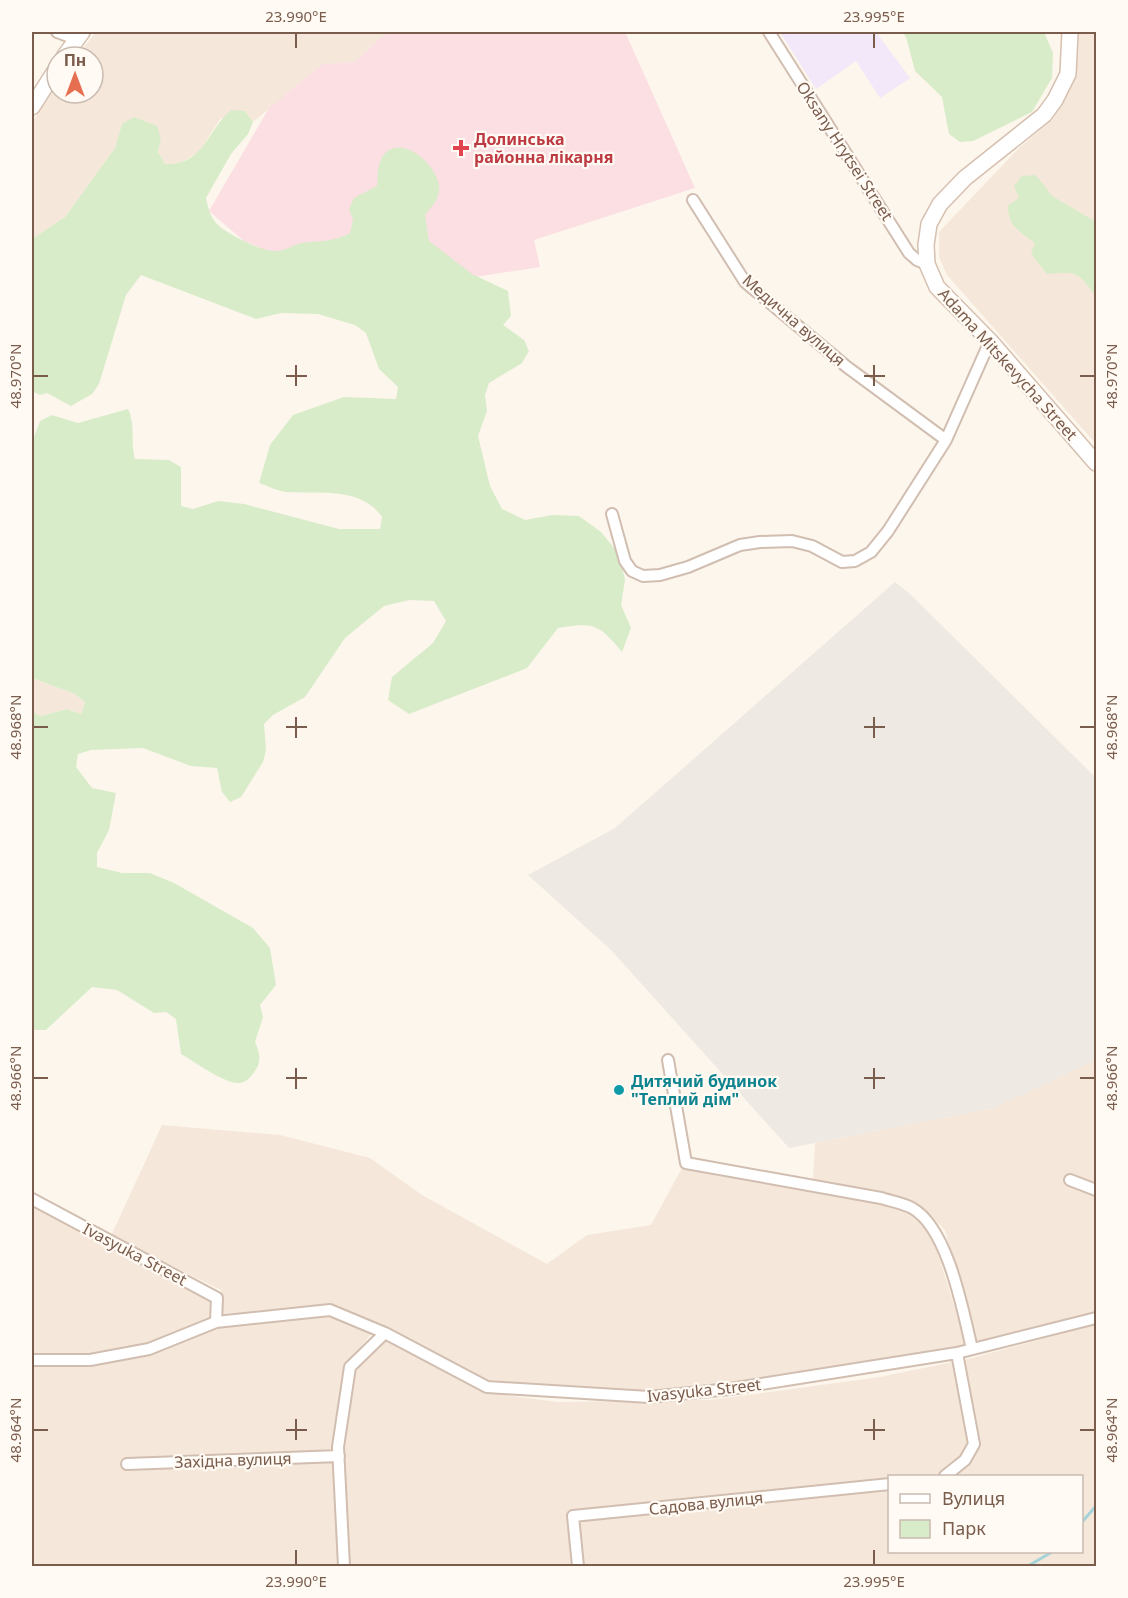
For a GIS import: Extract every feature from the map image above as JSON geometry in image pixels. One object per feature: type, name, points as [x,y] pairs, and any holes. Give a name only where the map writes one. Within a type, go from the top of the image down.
[{"type":"street","points":[[57,32],[79,35]]},
{"type":"street","name":"Oksany Hrytsei Street","points":[[769,32],[909,253],[917,260],[927,264]]},
{"type":"street","name":"Adama Mitskevycha Street","points":[[1070,32],[1068,74],[1055,99],[1044,115],[965,178],[940,204],[929,224],[926,245],[927,264],[937,287],[990,341],[1096,463]]},
{"type":"street","points":[[32,107],[45,87]]},
{"type":"street","name":"Медична вулиця","points":[[693,200],[745,282],[847,367],[946,440]]},
{"type":"street","points":[[612,514],[625,561],[632,571],[643,576],[660,575],[688,567],[740,545],[760,542],[792,541],[812,546],[842,562],[855,561],[871,552],[888,531],[946,440],[990,341]]},
{"type":"street","points":[[668,1060],[687,1163],[881,1198],[912,1208],[926,1221],[942,1246],[956,1282],[972,1349]]},
{"type":"street","points":[[1070,1180],[1096,1190]]},
{"type":"street","name":"Ivasyuka Street","points":[[32,1199],[218,1298],[216,1322]]},
{"type":"street","name":"Ivasyuka Street","points":[[32,1360],[90,1360],[149,1349],[216,1322],[330,1310],[385,1333],[487,1387],[649,1397],[730,1389],[957,1353],[1096,1318]]},
{"type":"street","points":[[345,1566],[338,1447],[350,1367],[385,1333]]},
{"type":"street","points":[[946,1475],[965,1460],[974,1444],[957,1353]]},
{"type":"street","name":"Західна вулиця","points":[[127,1464],[339,1456]]},
{"type":"street","name":"Садова вулиця","points":[[578,1566],[573,1516],[888,1484]]},
{"type":"shaded area","points":[[96,32],[387,32],[355,62],[323,64],[253,122],[245,111],[220,119],[199,152],[177,165],[165,164],[158,152],[161,139],[122,124],[115,148],[65,217],[32,239],[32,122],[45,103],[45,105],[105,105],[105,45],[86,45]]},
{"type":"shaded area","name":"Долинська районна лікарня","points":[[387,32],[628,32],[626,34],[695,188],[534,240],[540,267],[468,278],[287,259],[244,241],[209,211],[269,108],[323,64],[355,62]]},
{"type":"shaded area","points":[[780,32],[876,32],[910,78],[880,98],[856,61],[816,89]]},
{"type":"shaded area","points":[[1078,32],[1096,32],[1096,444],[947,275],[939,257],[939,232],[1020,147],[1051,121],[1065,98],[1076,63]]},
{"type":"shaded area","points":[[895,582],[910,594],[1096,778],[1096,1060],[994,1108],[789,1148],[612,951],[528,875],[615,828]]},
{"type":"shaded area","points":[[32,678],[75,694],[85,702],[81,714],[67,709],[40,716],[32,712]]},
{"type":"shaded area","points":[[1096,1060],[1096,1314],[976,1343],[945,1230],[927,1212],[813,1180],[815,1143],[994,1108]]},
{"type":"shaded area","points":[[162,1125],[280,1135],[370,1158],[422,1195],[547,1264],[587,1235],[651,1225],[683,1166],[901,1209],[913,1214],[934,1241],[967,1347],[739,1383],[647,1393],[489,1383],[389,1329],[331,1306],[223,1314],[221,1290],[111,1236]]},
{"type":"shaded area","points":[[32,1203],[214,1300],[212,1318],[145,1346],[89,1355],[32,1356]]},
{"type":"shaded area","points":[[328,1314],[373,1332],[344,1367],[334,1453],[339,1566],[32,1566],[32,1366],[97,1365],[152,1354],[218,1325]]},
{"type":"shaded area","points":[[1096,1324],[1096,1566],[349,1566],[344,1454],[354,1369],[385,1340],[482,1392],[558,1402],[710,1400],[880,1377],[972,1358]]},
{"type":"green space","points":[[902,32],[1044,32],[1053,53],[1052,78],[1032,112],[973,141],[960,142],[949,134],[942,97],[915,71],[906,37]]},
{"type":"green space","points":[[231,110],[245,111],[253,122],[248,134],[231,154],[206,198],[217,224],[244,241],[261,248],[282,250],[301,243],[332,240],[350,233],[353,220],[349,209],[354,198],[377,186],[379,165],[387,151],[397,148],[408,149],[428,164],[439,186],[437,199],[425,215],[429,241],[472,274],[508,291],[511,316],[503,325],[524,340],[529,351],[522,363],[489,383],[485,395],[487,411],[478,436],[490,486],[502,509],[525,520],[552,515],[579,516],[601,532],[619,554],[625,580],[621,605],[631,628],[622,652],[595,627],[580,625],[558,628],[527,668],[409,714],[388,700],[392,677],[433,643],[446,621],[434,601],[409,600],[384,606],[345,638],[305,697],[273,715],[264,724],[266,750],[263,762],[241,797],[230,802],[222,792],[217,768],[191,766],[143,748],[91,750],[78,754],[76,767],[92,788],[116,793],[109,830],[97,853],[97,867],[122,873],[150,873],[174,883],[253,928],[270,948],[276,985],[260,1005],[263,1017],[255,1042],[259,1054],[257,1068],[251,1076],[240,1083],[219,1077],[181,1054],[176,1019],[166,1012],[154,1013],[117,990],[92,987],[46,1030],[32,1030],[32,712],[41,716],[67,709],[81,714],[85,702],[75,694],[32,678],[32,442],[40,421],[52,415],[78,423],[128,409],[132,421],[135,459],[169,460],[181,467],[181,506],[193,509],[218,501],[244,504],[339,529],[380,529],[382,517],[363,500],[338,494],[283,491],[259,483],[270,445],[293,415],[344,397],[396,399],[398,387],[379,369],[366,333],[355,325],[318,314],[281,313],[256,319],[141,275],[126,295],[99,384],[92,394],[71,406],[47,393],[40,395],[32,391],[32,239],[65,217],[115,148],[122,124],[134,117],[157,126],[161,139],[158,152],[165,164],[178,163],[197,153]]},
{"type":"green space","points":[[1036,175],[1052,196],[1096,222],[1096,296],[1076,275],[1071,273],[1047,274],[1031,254],[1035,243],[1012,224],[1008,205],[1019,198],[1014,186],[1022,176]]},
{"type":"waterway","points":[[1083,1521],[1096,1506]]},
{"type":"waterway","points":[[1028,1566],[1050,1553]]},
{"type":"place","name":"Долинська районна лікарня","points":[[461,148]]},
{"type":"place","name":"Дитячий будинок \"Теплий дім\"","points":[[619,1090]]}]
